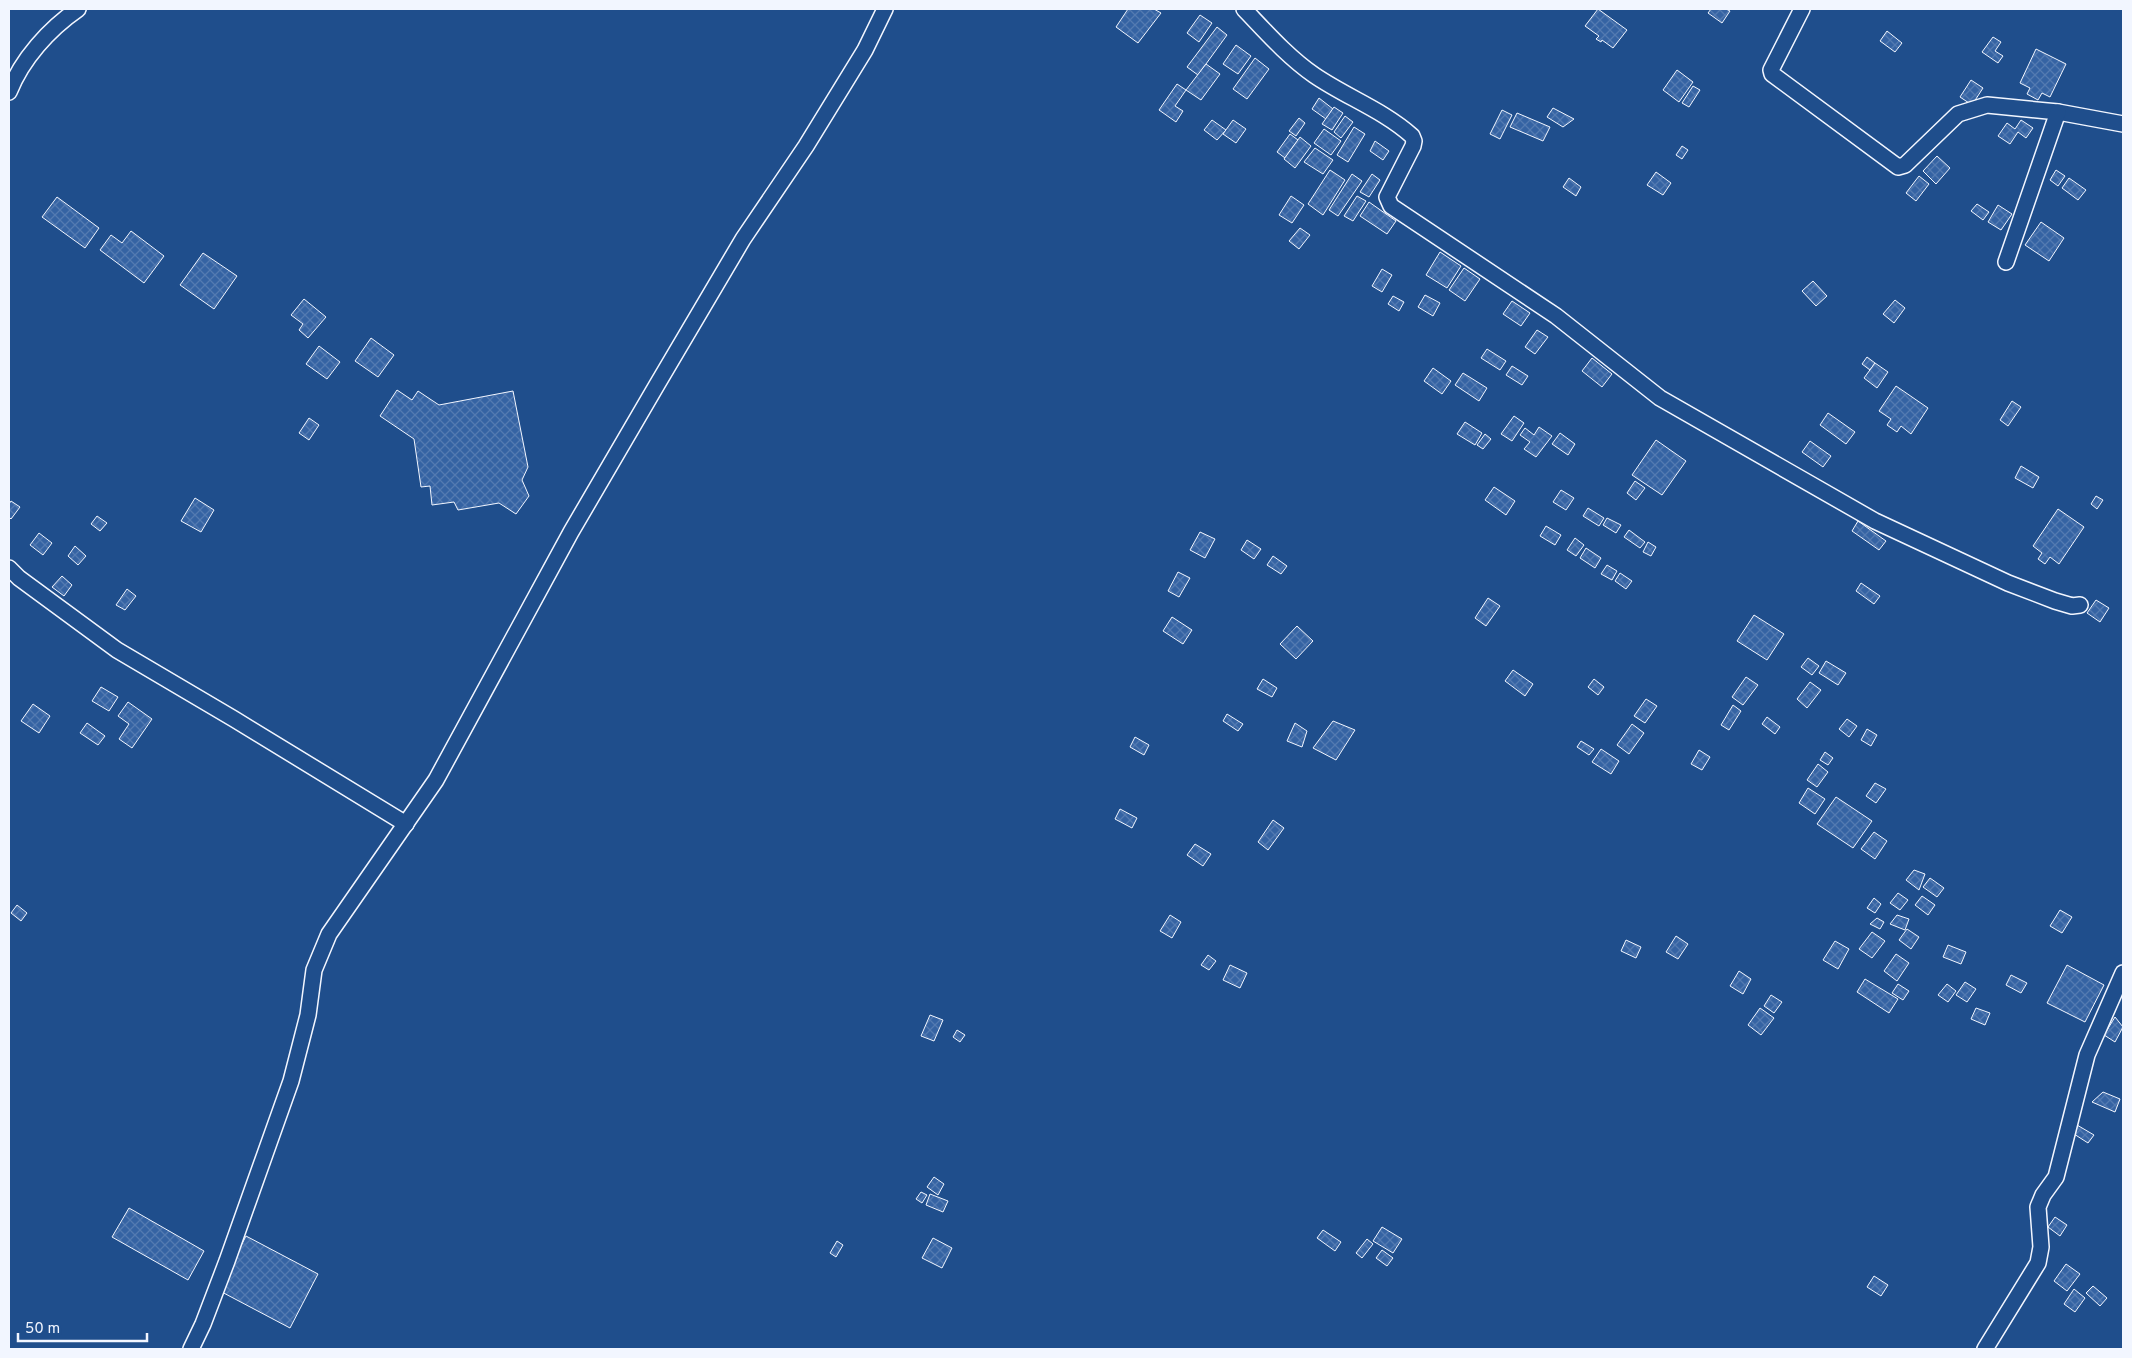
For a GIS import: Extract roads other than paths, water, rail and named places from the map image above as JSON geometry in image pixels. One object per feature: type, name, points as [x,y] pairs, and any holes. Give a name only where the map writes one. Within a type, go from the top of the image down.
[{"type":"street","points":[[9,92],[17,71],[60,21],[78,9]]},
{"type":"street","points":[[191,1349],[216,1288],[291,1081],[308,1015],[314,970],[329,934],[436,780],[571,532],[743,239],[806,146],[865,50],[885,9]]},
{"type":"street","points":[[1244,9],[1287,53],[1314,75],[1370,106],[1412,136],[1413,146],[1387,197],[1391,206],[1556,316],[1660,398],[1875,521],[2008,584],[2072,606],[2080,605]]},
{"type":"street","points":[[1802,9],[1771,70],[1772,74],[1898,168],[1905,165],[1958,114],[1987,105],[2058,112],[2123,124]]},
{"type":"street","points":[[2006,262],[2058,112]]},
{"type":"street","points":[[9,568],[19,578],[117,650],[406,824]]},
{"type":"street","points":[[1984,1349],[2038,1263],[2041,1248],[2038,1207],[2043,1195],[2056,1177],[2087,1055],[2123,973]]}]
